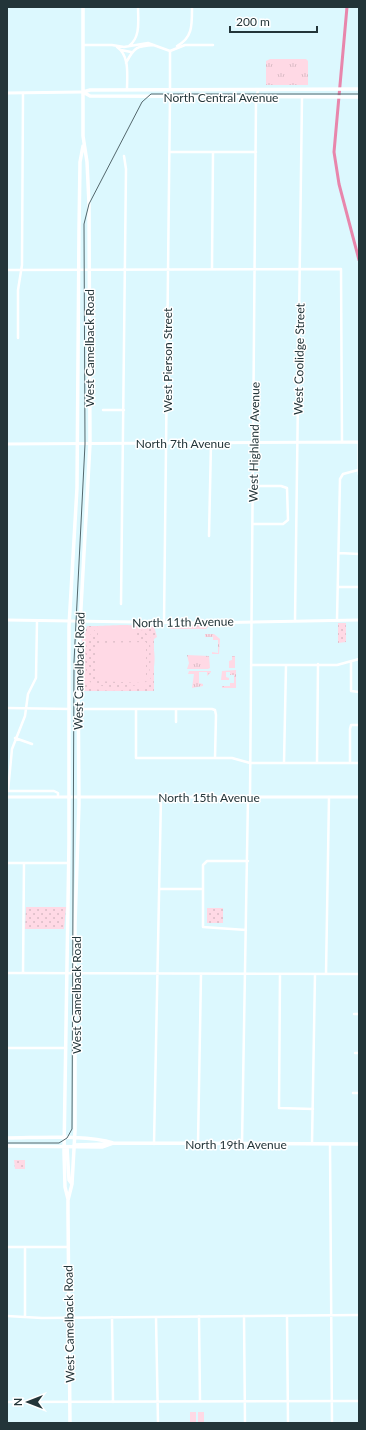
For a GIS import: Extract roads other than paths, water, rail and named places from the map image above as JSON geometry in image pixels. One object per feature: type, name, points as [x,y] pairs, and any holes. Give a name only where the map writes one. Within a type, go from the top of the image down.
[{"type":"main road","name":"West Camelback Road","points":[[68,1200],[72,1184],[75,1146],[75,924],[79,797],[77,709],[80,622],[90,444],[88,178],[84,142],[83,7]]},
{"type":"main road","name":"North Central Avenue","points":[[83,92],[90,90],[258,88],[359,89]]},
{"type":"main road","name":"North Central Avenue","points":[[83,92],[90,96],[359,97]]},
{"type":"main road","name":"West Camelback Road","points":[[70,1423],[68,1200],[65,1187],[64,1152],[66,1147],[66,973],[69,863],[70,621],[76,524],[78,444],[78,269],[80,167],[84,142]]},
{"type":"main road","points":[[80,167],[84,169],[88,178]]},
{"type":"main road","name":"North 19th Avenue","points":[[7,1138],[59,1138],[65,1140],[75,1138],[104,1140],[113,1143],[154,1144],[359,1144]]},
{"type":"main road","name":"North 19th Avenue","points":[[7,1146],[102,1147],[113,1143]]},
{"type":"main road","points":[[66,1147],[69,1180],[72,1184]]},
{"type":"street","points":[[127,47],[135,39],[138,28],[138,7]]},
{"type":"street","points":[[172,50],[187,40],[191,31],[192,7]]},
{"type":"street","points":[[83,45],[114,45],[127,47],[144,43],[157,45],[172,50],[189,45],[213,45]]},
{"type":"street","points":[[114,45],[121,50],[132,51],[141,46],[157,45]]},
{"type":"street","points":[[121,50],[126,63],[127,90]]},
{"type":"street","points":[[170,89],[172,50]]},
{"type":"street","points":[[126,63],[132,51]]},
{"type":"street","name":"West Highland Avenue","points":[[242,1144],[250,763],[256,97],[258,88]]},
{"type":"street","name":"North Central Avenue","points":[[7,92],[83,92]]},
{"type":"street","points":[[18,338],[18,290],[21,270],[23,93]]},
{"type":"street","name":"West Pierson Street","points":[[164,622],[170,97]]},
{"type":"street","name":"West Coolidge Street","points":[[295,621],[302,97]]},
{"type":"street","points":[[170,152],[256,152]]},
{"type":"street","points":[[212,268],[213,152]]},
{"type":"street","points":[[121,604],[126,169],[124,156]]},
{"type":"street","points":[[7,270],[168,268],[341,269],[342,442]]},
{"type":"street","points":[[103,410],[124,410]]},
{"type":"street","points":[[337,620],[340,478],[343,474],[359,472],[359,442]]},
{"type":"street","name":"North 7th Avenue","points":[[7,444],[359,442]]},
{"type":"street","points":[[209,536],[211,443]]},
{"type":"street","points":[[253,486],[286,487],[288,490],[288,520],[283,524],[253,524]]},
{"type":"street","points":[[338,553],[359,554]]},
{"type":"street","points":[[338,587],[359,587]]},
{"type":"street","name":"North 11th Avenue","points":[[7,620],[164,622],[359,620]]},
{"type":"street","points":[[8,791],[10,759],[15,738],[26,709],[28,694],[36,678],[37,621]]},
{"type":"street","points":[[251,664],[337,665],[359,659]]},
{"type":"street","points":[[351,662],[351,691],[359,692]]},
{"type":"street","points":[[317,763],[318,664]]},
{"type":"street","points":[[284,763],[286,665]]},
{"type":"street","points":[[7,708],[70,709]]},
{"type":"street","points":[[77,709],[215,710],[215,758]]},
{"type":"street","points":[[136,709],[136,758],[232,758],[250,763],[359,763]]},
{"type":"street","points":[[176,709],[176,722]]},
{"type":"street","points":[[350,762],[351,725],[359,725]]},
{"type":"street","points":[[15,738],[32,744]]},
{"type":"street","name":"North 15th Avenue","points":[[8,791],[54,791],[58,793],[58,797]]},
{"type":"street","points":[[27,791],[27,797]]},
{"type":"street","name":"North 15th Avenue","points":[[7,796],[359,797]]},
{"type":"street","points":[[154,1144],[161,797]]},
{"type":"street","points":[[326,974],[329,797]]},
{"type":"street","points":[[246,930],[202,927],[202,889],[204,862],[248,861]]},
{"type":"street","points":[[7,863],[69,863]]},
{"type":"street","points":[[23,973],[24,863]]},
{"type":"street","points":[[159,889],[202,889]]},
{"type":"street","points":[[7,973],[359,974]]},
{"type":"street","points":[[198,1144],[201,974]]},
{"type":"street","points":[[280,974],[278,1108],[313,1109]]},
{"type":"street","points":[[312,1144],[315,974]]},
{"type":"street","points":[[354,1014],[359,1014]]},
{"type":"street","points":[[7,1048],[67,1048]]},
{"type":"street","points":[[353,1093],[359,1093]]},
{"type":"street","points":[[330,1144],[332,1423]]},
{"type":"street","points":[[7,1247],[68,1247]]},
{"type":"street","points":[[24,1248],[25,1317]]},
{"type":"street","points":[[7,1316],[156,1317],[359,1315]]},
{"type":"street","points":[[199,1316],[200,1401]]},
{"type":"street","points":[[244,1316],[245,1423]]},
{"type":"street","points":[[288,1316],[288,1423]]},
{"type":"street","points":[[112,1317],[113,1402]]},
{"type":"street","points":[[156,1317],[158,1423]]},
{"type":"street","points":[[7,1402],[359,1401]]},
{"type":"waterway","points":[[347,7],[334,152],[339,184],[359,260]]},
{"type":"tram line","points":[[7,1143],[59,1143],[67,1138],[72,1129],[74,662],[85,444],[84,224],[89,204],[142,102],[151,94],[359,94]]}]
